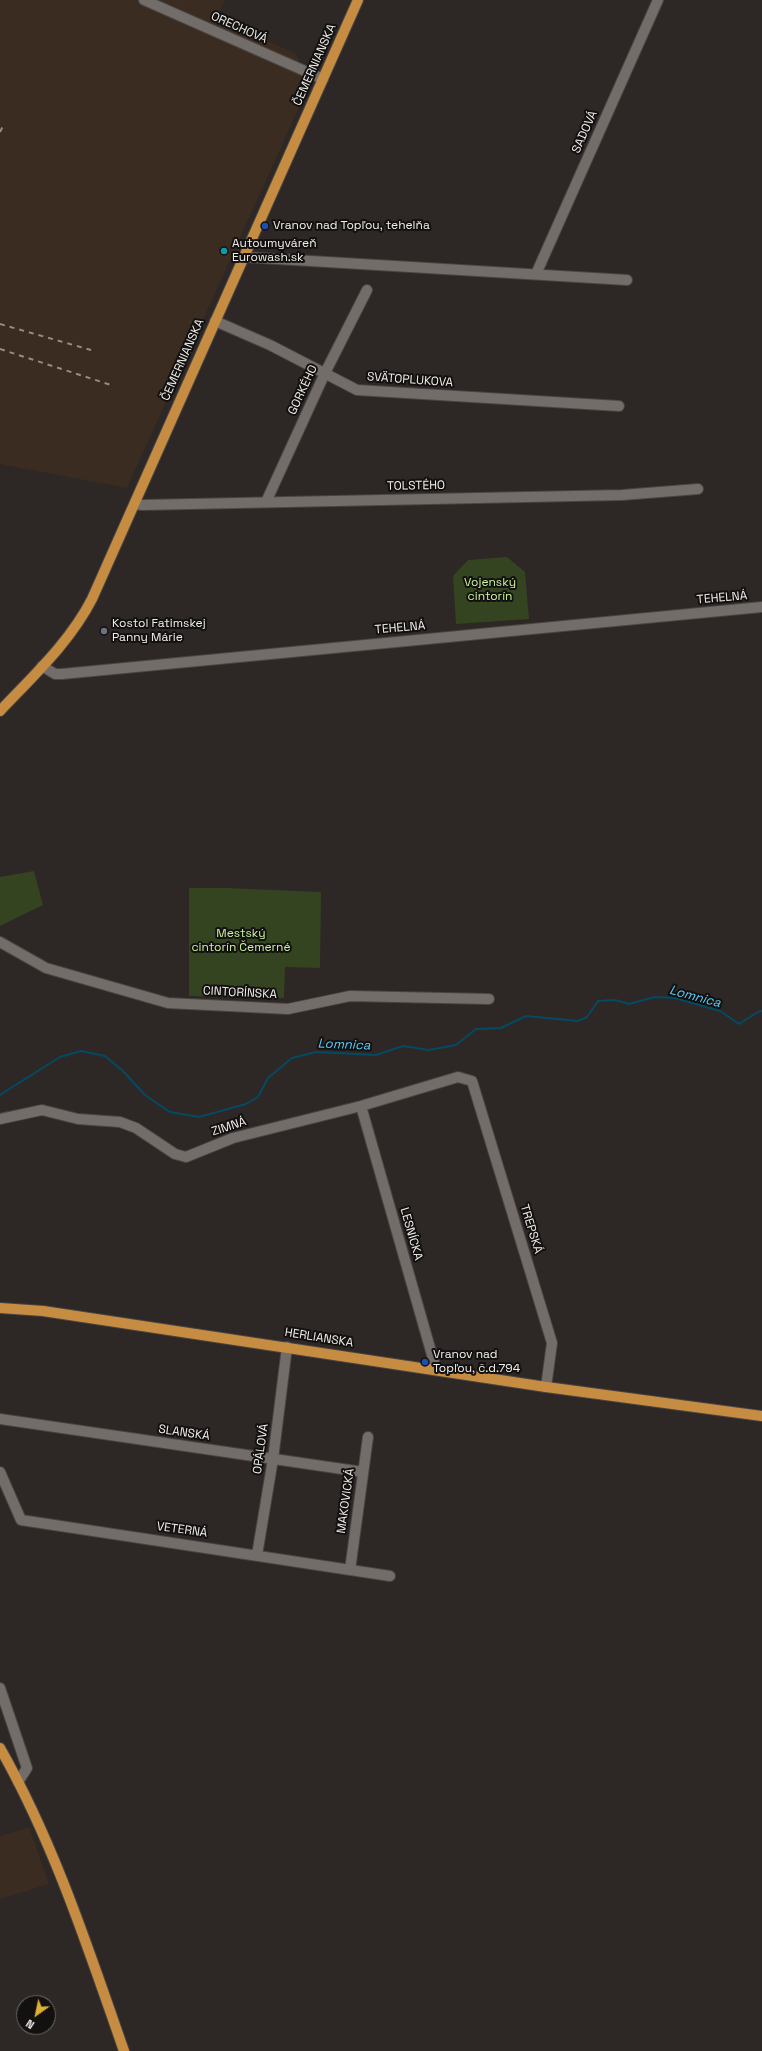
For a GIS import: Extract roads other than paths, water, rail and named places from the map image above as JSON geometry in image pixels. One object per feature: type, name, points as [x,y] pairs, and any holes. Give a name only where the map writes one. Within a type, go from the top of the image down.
[{"type":"main road","name":"ČEMERNIANSKA","points":[[0,711],[42,666],[77,624],[86,610],[135,504],[358,0]]},
{"type":"main road","name":"HERLIANSKA","points":[[0,1308],[43,1311],[436,1369],[546,1387],[762,1416]]},
{"type":"main road","points":[[0,1748],[18,1782],[58,1867],[124,2051]]},
{"type":"street","name":"ORECHOVÁ","points":[[144,0],[323,79]]},
{"type":"street","name":"SADOVÁ","points":[[536,274],[658,0]]},
{"type":"street","points":[[244,257],[627,280]]},
{"type":"street","name":"GORKÉHO","points":[[266,502],[325,373],[367,290]]},
{"type":"street","name":"SVÄTOPLUKOVA","points":[[215,321],[270,345],[358,390],[619,406]]},
{"type":"street","name":"TOLSTÉHO","points":[[135,504],[622,496],[698,489]]},
{"type":"street","name":"TEHELNÁ","points":[[42,666],[49,671],[62,674],[762,607]]},
{"type":"street","name":"CINTORÍNSKA","points":[[0,942],[46,968],[168,1003],[288,1009],[350,996],[489,999]]},
{"type":"street","name":"ZIMNÁ","points":[[0,1119],[42,1110],[78,1119],[120,1122],[136,1128],[175,1154],[186,1157],[233,1138],[362,1106],[458,1078],[472,1081]]},
{"type":"street","name":"TREPSKÁ","points":[[472,1081],[552,1343],[546,1387]]},
{"type":"street","name":"LESNÍCKA","points":[[362,1106],[436,1369]]},
{"type":"street","name":"OPÁLOVÁ","points":[[257,1555],[273,1459],[287,1347]]},
{"type":"street","name":"SLANSKÁ","points":[[0,1419],[363,1472]]},
{"type":"street","name":"MAKOVICKÁ","points":[[350,1570],[368,1436]]},
{"type":"street","name":"VETERNÁ","points":[[0,1472],[21,1520],[390,1576]]},
{"type":"street","points":[[0,1688],[27,1768],[18,1782]]},
{"type":"waterway","name":"Lomnica","points":[[0,1095],[60,1057],[81,1051],[105,1056],[123,1071],[145,1095],[170,1112],[199,1117],[246,1104],[258,1097],[268,1078],[292,1058],[316,1052],[376,1055],[403,1046],[429,1050],[456,1045],[476,1029],[501,1028],[526,1016],[578,1021],[587,1017],[598,1001],[615,1000],[629,1004],[655,997],[675,998],[720,1011],[739,1024],[762,1011]]},
{"type":"railway","points":[[0,132],[4,124]]},
{"type":"railway","points":[[0,324],[91,350]]},
{"type":"railway","points":[[0,349],[114,386]]},
{"type":"place","name":"Vranov nad Topľou, tehelňa","points":[[265,226]]},
{"type":"place","name":"Autoumyváreň Eurowash.sk","points":[[224,251]]},
{"type":"place","name":"Kostol Fatimskej Panny Márie","points":[[104,631]]},
{"type":"place","name":"Vranov nad Topľou, č.d.794","points":[[425,1362]]},
{"type":"park label","name":"Vojenský cintorín","points":[[490,590]]},
{"type":"park label","name":"Mestský cintorín Čemerné","points":[[241,941]]}]
